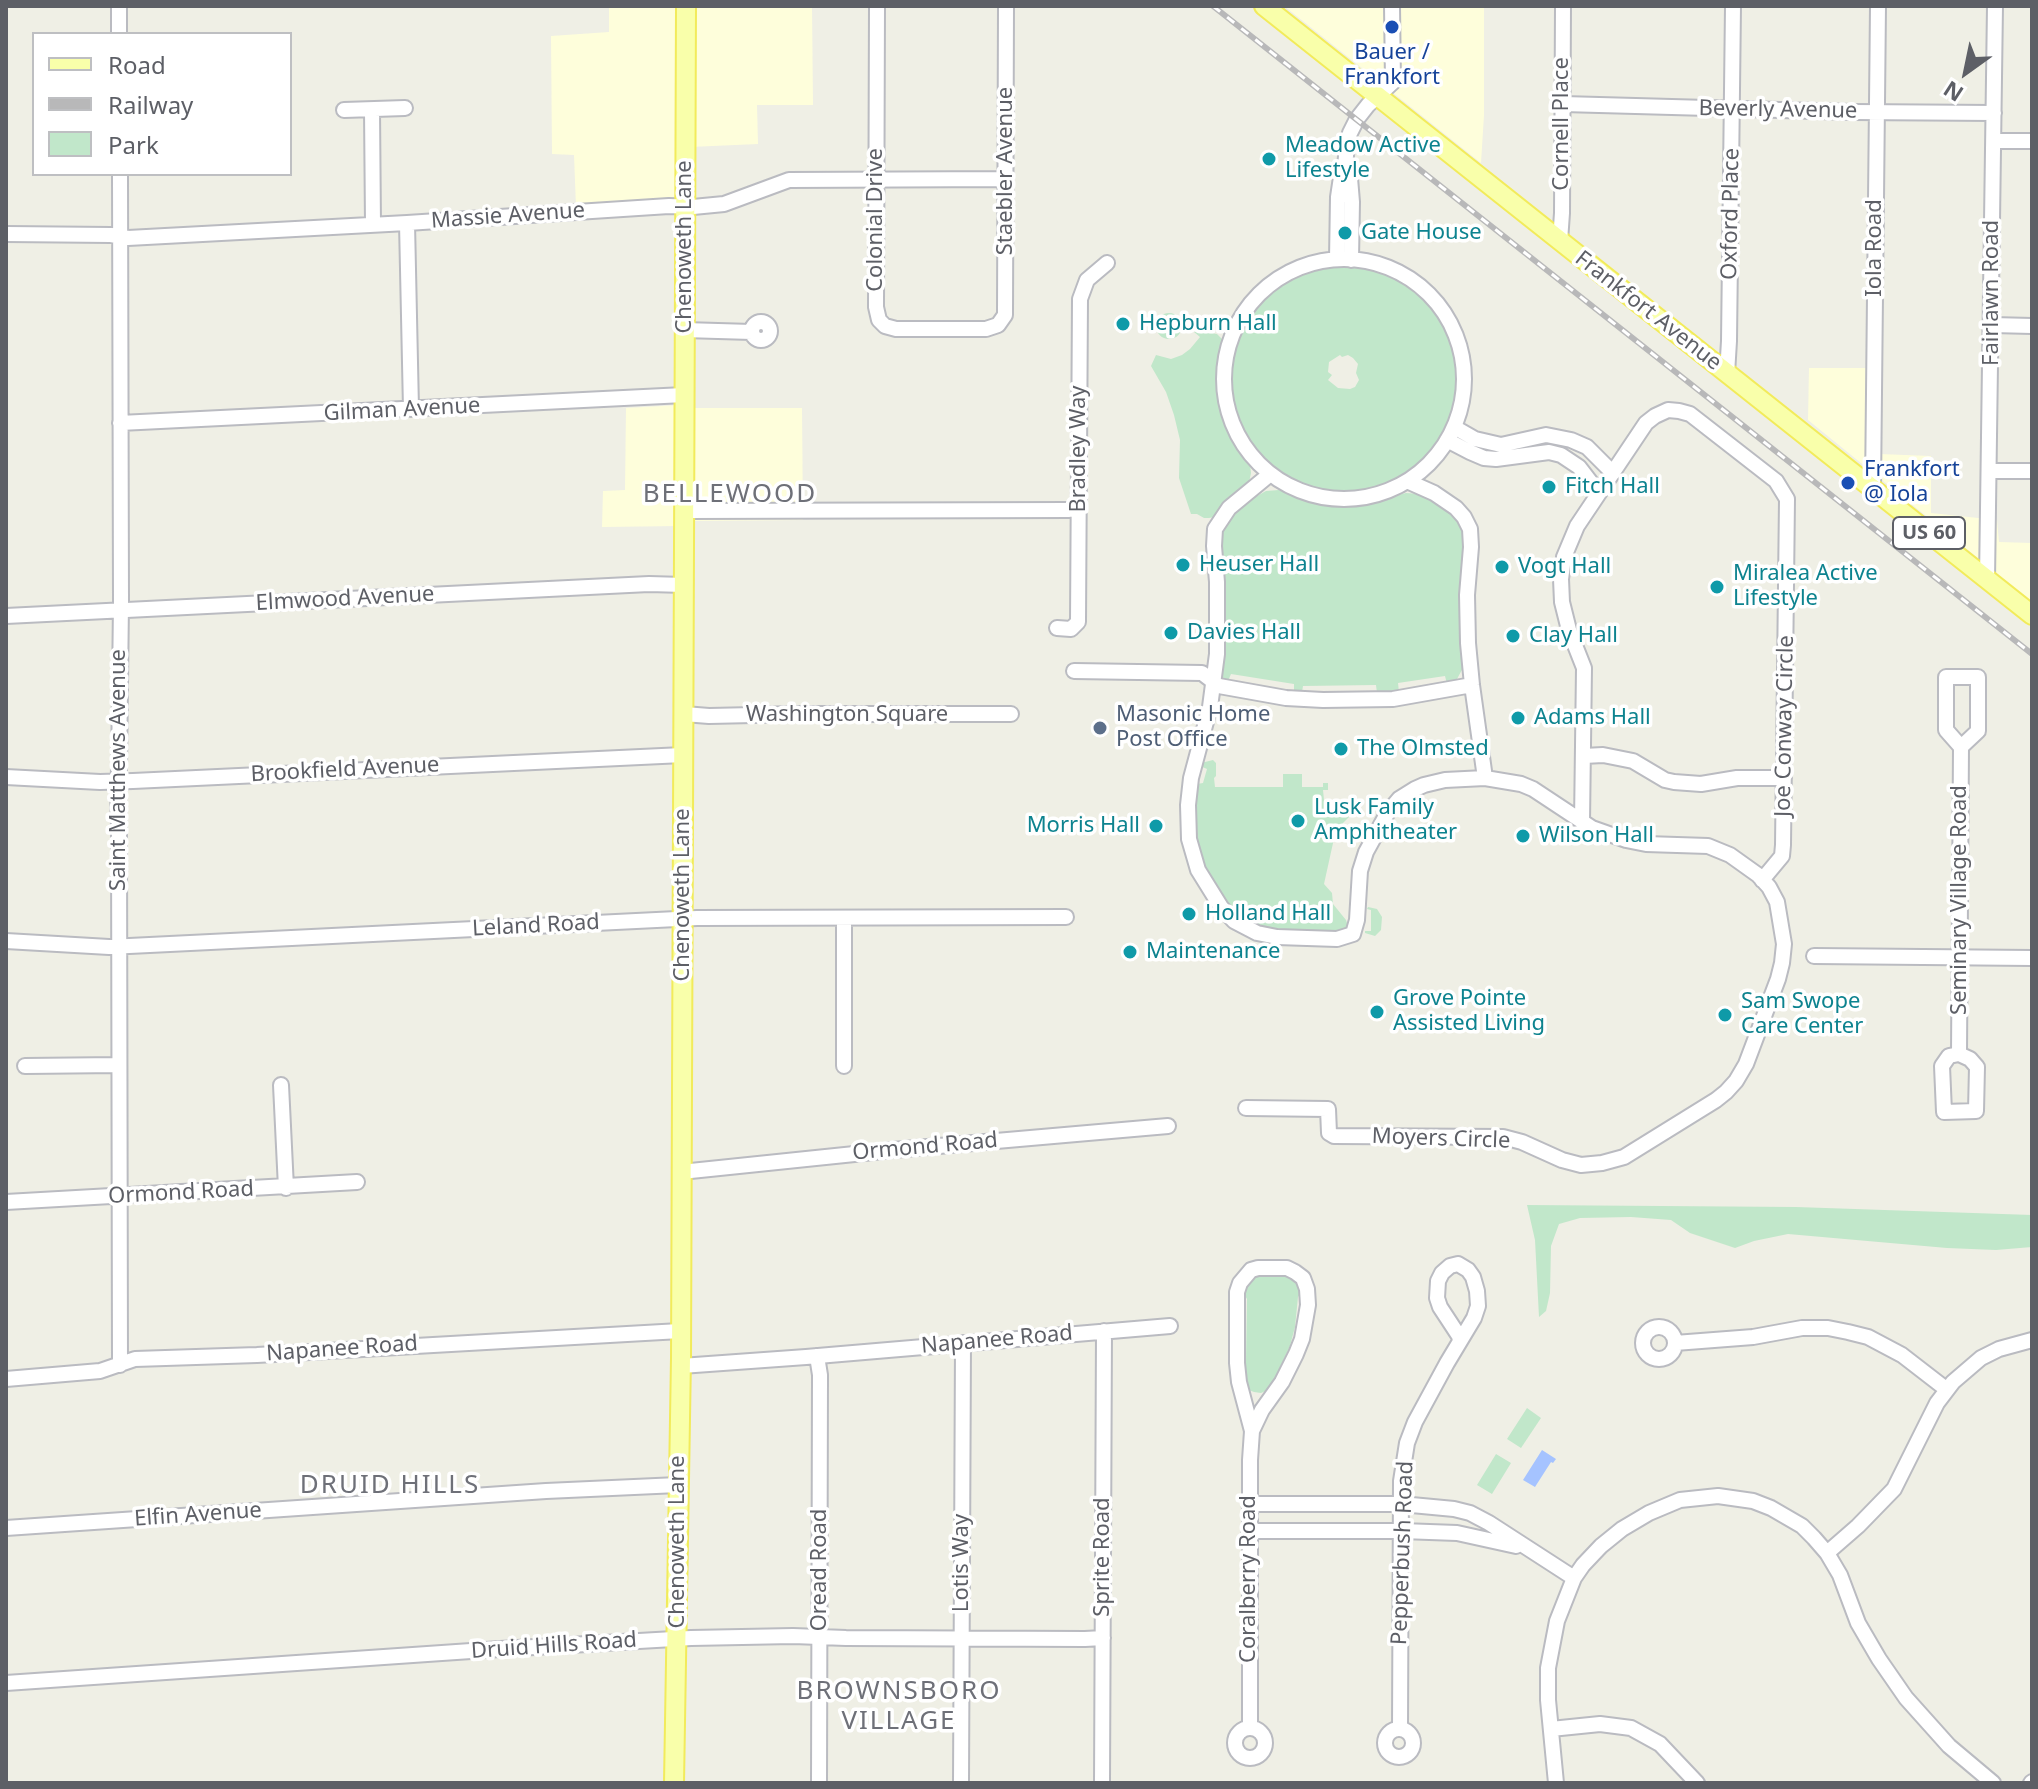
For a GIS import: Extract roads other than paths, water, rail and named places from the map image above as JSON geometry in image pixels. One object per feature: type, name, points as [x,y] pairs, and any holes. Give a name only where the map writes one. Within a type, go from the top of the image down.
[{"type":"main road","name":"Chenoweth Lane","points":[[674,1783],[681,1366],[686,6]]},
{"type":"main road","name":"Frankfort Avenue","points":[[1264,6],[2032,615]]},
{"type":"street","points":[[119,6],[119,32]]},
{"type":"street","name":"Colonial Drive","points":[[877,6],[876,307],[879,320],[885,326],[896,329],[990,329]]},
{"type":"street","name":"Staebler Avenue","points":[[990,329],[1002,321],[1006,310],[1006,6]]},
{"type":"street","points":[[1342,257],[1352,243],[1341,177],[1345,169],[1347,143],[1357,119],[1393,82],[1392,6]]},
{"type":"street","name":"Cornell Place","points":[[1560,241],[1563,6]]},
{"type":"street","name":"Oxford Place","points":[[1727,374],[1733,6]]},
{"type":"street","name":"Iola Road","points":[[1873,489],[1878,6]]},
{"type":"street","name":"Fairlawn Road","points":[[1987,580],[1995,6]]},
{"type":"street","name":"Beverly Avenue","points":[[1563,104],[1994,113]]},
{"type":"street","points":[[344,110],[405,108]]},
{"type":"street","points":[[372,110],[373,225]]},
{"type":"street","points":[[1994,141],[2032,141]]},
{"type":"street","name":"Saint Matthews Avenue","points":[[120,176],[120,1365]]},
{"type":"street","name":"Massie Avenue","points":[[6,234],[128,238],[373,225],[724,204],[789,180],[1006,179]]},
{"type":"street","points":[[1342,257],[1345,206]]},
{"type":"street","points":[[407,223],[411,409]]},
{"type":"street","points":[[1342,257],[1399,271],[1431,294],[1443,309],[1459,345],[1464,384],[1451,434],[1429,463],[1407,481],[1386,492],[1342,500],[1297,492],[1269,475],[1245,448],[1235,430],[1224,387],[1224,366],[1232,333],[1240,318],[1268,285],[1309,263],[1342,257]]},
{"type":"street","name":"Bradley Way","points":[[1057,628],[1071,629],[1078,622],[1080,299],[1087,280],[1107,263]]},
{"type":"street","points":[[1992,325],[2032,326]]},
{"type":"street","points":[[684,330],[752,332]]},
{"type":"street","name":"Gilman Avenue","points":[[120,423],[684,395]]},
{"type":"street","name":"Joe Conway Circle","points":[[1582,822],[1584,667],[1562,602],[1564,557],[1570,541],[1599,493],[1646,423],[1668,410],[1679,411],[1690,414],[1776,481],[1787,499],[1782,856],[1762,880]]},
{"type":"street","points":[[1451,434],[1501,445],[1546,435],[1571,440],[1587,447],[1613,473]]},
{"type":"street","points":[[1451,434],[1470,452],[1484,458],[1549,452],[1561,455],[1579,467],[1599,493]]},
{"type":"street","points":[[1990,471],[2032,471]]},
{"type":"street","name":"Moyers Circle","points":[[1246,1108],[1328,1109],[1329,1133],[1334,1136],[1503,1137],[1581,1165],[1624,1157],[1716,1100],[1736,1081],[1746,1064],[1778,979],[1784,944],[1779,907],[1769,887],[1735,858],[1708,846],[1646,844],[1603,833],[1533,789],[1485,778],[1445,780],[1424,785],[1399,799],[1388,812],[1366,852],[1360,871],[1353,934],[1342,938],[1277,937],[1257,933],[1234,921],[1221,907],[1198,870],[1189,839],[1187,810],[1191,778],[1210,707],[1217,654],[1215,529],[1229,508],[1269,475]]},
{"type":"street","points":[[1407,481],[1434,493],[1456,508],[1470,529],[1467,619],[1472,685],[1485,778]]},
{"type":"street","points":[[684,511],[1069,510]]},
{"type":"street","name":"Elmwood Avenue","points":[[6,616],[649,584],[684,585]]},
{"type":"street","points":[[1074,671],[1202,673],[1219,686],[1251,693],[1354,701],[1393,699],[1472,685]]},
{"type":"street","name":"Seminary Village Road","points":[[1959,1054],[1961,747],[1946,730],[1946,677],[1978,677],[1978,731],[1961,747]]},
{"type":"street","name":"Washington Square","points":[[684,714],[1011,714]]},
{"type":"street","name":"Brookfield Avenue","points":[[6,777],[118,781],[683,755]]},
{"type":"street","points":[[1584,756],[1603,755],[1633,761],[1674,782],[1701,784],[1737,778],[1784,778]]},
{"type":"street","name":"Leland Road","points":[[6,941],[119,946],[683,919],[1066,917]]},
{"type":"street","points":[[844,918],[844,1066]]},
{"type":"street","points":[[1814,956],[2032,958]]},
{"type":"street","points":[[25,1066],[119,1065]]},
{"type":"street","points":[[281,1085],[286,1188]]},
{"type":"street","name":"Ormond Road","points":[[681,1172],[1168,1126]]},
{"type":"street","name":"Ormond Road","points":[[6,1202],[357,1182]]},
{"type":"street","name":"Pepperbush Road","points":[[1400,1729],[1401,1481],[1407,1443],[1421,1407],[1474,1318],[1478,1306],[1473,1277],[1458,1264],[1442,1273],[1437,1298],[1460,1341]]},
{"type":"street","name":"Coralberry Road","points":[[1250,1728],[1249,1504],[1252,1431],[1240,1390],[1237,1363],[1237,1292],[1251,1270],[1287,1268],[1303,1278],[1307,1289],[1308,1305],[1302,1339],[1282,1382],[1269,1398],[1252,1431]]},
{"type":"street","name":"Napanee Road","points":[[681,1366],[1170,1326]]},
{"type":"street","points":[[1675,1343],[1753,1337],[1802,1328],[1828,1328],[1868,1337],[1902,1355],[1946,1389]]},
{"type":"street","name":"Napanee Road","points":[[6,1379],[85,1373],[135,1359],[680,1331]]},
{"type":"street","name":"Sprite Road","points":[[1102,1783],[1104,1331]]},
{"type":"street","points":[[1827,1553],[1894,1489],[1946,1389],[1981,1358],[2007,1346],[2032,1340]]},
{"type":"street","name":"Lotis Way","points":[[961,1783],[963,1343]]},
{"type":"street","name":"Oread Road","points":[[817,1356],[820,1375],[819,1783]]},
{"type":"street","points":[[1240,1390],[1254,1399],[1269,1398]]},
{"type":"street","name":"Elfin Avenue","points":[[6,1528],[546,1491],[678,1485]]},
{"type":"street","points":[[1556,1783],[1548,1700],[1551,1652],[1563,1603],[1574,1578],[1583,1565],[1622,1529],[1664,1506],[1699,1497],[1734,1497],[1771,1508],[1802,1526],[1827,1553],[1840,1575],[1858,1623],[1906,1698],[1949,1746],[1993,1783]]},
{"type":"street","points":[[1249,1504],[1434,1505],[1470,1513],[1574,1578]]},
{"type":"street","points":[[1249,1531],[1457,1533],[1528,1550]]},
{"type":"street","name":"Druid Hills Road","points":[[6,1683],[678,1639],[793,1636],[1103,1638]]},
{"type":"street","points":[[1551,1729],[1600,1724],[1631,1728],[1660,1744],[1697,1783]]},
{"type":"water","points":[[1542,1450],[1556,1459],[1535,1487],[1523,1480]]},
{"type":"railway","points":[[1213,6],[2032,654]]},
{"type":"place","name":"Bauer / Frankfort","points":[[1392,27]]},
{"type":"place","name":"Meadow Active Lifestyle","points":[[1269,159]]},
{"type":"place","name":"Gate House","points":[[1345,233]]},
{"type":"place","name":"Hepburn Hall","points":[[1123,324]]},
{"type":"place","name":"Frankfort @ Iola","points":[[1848,483]]},
{"type":"place","name":"Fitch Hall","points":[[1549,487]]},
{"type":"place","name":"Heuser Hall","points":[[1183,565]]},
{"type":"place","name":"Vogt Hall","points":[[1502,567]]},
{"type":"place","name":"Miralea Active Lifestyle","points":[[1717,587]]},
{"type":"place","name":"Davies Hall","points":[[1171,633]]},
{"type":"place","name":"Clay Hall","points":[[1513,636]]},
{"type":"place","name":"Adams Hall","points":[[1518,718]]},
{"type":"place","name":"Masonic Home Post Office","points":[[1100,728]]},
{"type":"place","name":"The Olmsted","points":[[1341,749]]},
{"type":"place","name":"Lusk Family Amphitheater","points":[[1298,821]]},
{"type":"place","name":"Morris Hall","points":[[1156,826]]},
{"type":"place","name":"Wilson Hall","points":[[1523,836]]},
{"type":"place","name":"Holland Hall","points":[[1189,914]]},
{"type":"place","name":"Maintenance","points":[[1130,952]]},
{"type":"place","name":"Grove Pointe Assisted Living","points":[[1377,1012]]},
{"type":"place","name":"Sam Swope Care Center","points":[[1725,1015]]},
{"type":"district","name":"BELLEWOOD","points":[[730,495]]},
{"type":"district","name":"DRUID HILLS","points":[[390,1486]]},
{"type":"district","name":"BROWNSBORO VILLAGE","points":[[899,1707]]}]
